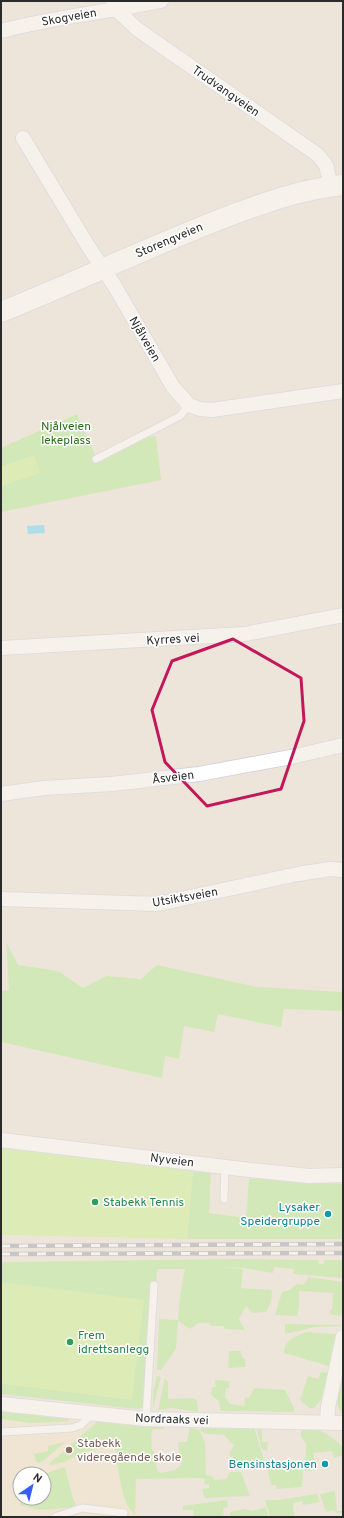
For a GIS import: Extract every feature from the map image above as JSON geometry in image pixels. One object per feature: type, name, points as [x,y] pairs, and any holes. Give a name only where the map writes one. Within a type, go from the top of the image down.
[{"type":"main road","name":"Storengveien","points":[[1,312],[103,268],[252,207],[307,190],[337,186]]},
{"type":"street","name":"Skogveien","points":[[1,31],[89,13],[115,5],[160,1]]},
{"type":"street","name":"Trudvangveien","points":[[115,5],[137,29],[318,155],[326,165],[337,186]]},
{"type":"street","name":"Njålveien","points":[[23,138],[67,212],[114,285],[173,387],[189,405]]},
{"type":"street","points":[[189,405],[200,409],[212,410],[343,391]]},
{"type":"street","name":"Kyrres vei","points":[[1,648],[244,634],[343,615]]},
{"type":"street","name":"Åsveien","points":[[1,794],[44,788],[112,784],[199,774],[291,757],[343,745]]},
{"type":"street","name":"Utsiktsveien","points":[[1,899],[158,904],[298,874],[330,869],[343,870]]},
{"type":"street","name":"Nyveien","points":[[1,1140],[309,1176],[343,1175]]},
{"type":"street","points":[[327,1422],[328,1406],[343,1337]]},
{"type":"street","name":"Nordraaks vei","points":[[1,1404],[146,1419],[343,1423]]},
{"type":"lane","points":[[96,459],[180,416],[189,405]]},
{"type":"lane","points":[[224,1199],[225,1167]]},
{"type":"lane","points":[[146,1419],[154,1285]]},
{"type":"lane","points":[[1,1432],[72,1428],[81,1425],[92,1414]]},
{"type":"lane","points":[[55,1517],[82,1508],[124,1513]]},
{"type":"highlighted area","points":[[233,639],[301,678],[304,721],[281,789],[207,806],[165,762],[152,710],[172,661]]},
{"type":"shaded area","name":"Stabekk videregående skole","points":[[1,1414],[135,1427],[139,1517],[1,1517]]},
{"type":"green space","name":"Njålveien lekeplass","points":[[77,414],[97,459],[142,438],[156,436],[161,480],[1,512],[1,448]]},
{"type":"green space","points":[[34,455],[40,473],[1,486],[1,467]]},
{"type":"green space","points":[[6,942],[18,965],[58,971],[83,988],[106,976],[141,979],[157,965],[257,987],[343,992],[343,1011],[284,1009],[281,1027],[218,1014],[214,1032],[184,1026],[179,1059],[165,1056],[162,1078],[1,1042],[1,991],[9,990]]},
{"type":"green space","name":"Stabekk Tennis","points":[[1,1147],[193,1169],[187,1239],[1,1235]]},
{"type":"green space","points":[[193,1169],[211,1171],[209,1213],[246,1218],[249,1179],[272,1178],[343,1184],[343,1239],[187,1239]]},
{"type":"green space","points":[[235,1259],[318,1260],[319,1264],[324,1264],[324,1260],[343,1260],[343,1278],[294,1274],[293,1269],[274,1267],[273,1273],[244,1268],[222,1267],[243,1269],[241,1288],[272,1290],[271,1302],[266,1312],[252,1313],[246,1306],[239,1319],[245,1330],[225,1329],[223,1326],[211,1326],[210,1323],[198,1323],[190,1329],[178,1321],[176,1349],[161,1370],[157,1370],[159,1319],[178,1320],[180,1296],[185,1269],[157,1269],[151,1406],[136,1409],[1,1394],[1,1262]]},
{"type":"green space","points":[[308,1277],[343,1282],[343,1307],[341,1316],[330,1314],[330,1310],[332,1309],[333,1293],[299,1291],[299,1308],[297,1316],[275,1315],[282,1292],[290,1290],[297,1284],[303,1285],[307,1281]]},
{"type":"green space","name":"Frem idrettsanlegg","points":[[1,1282],[144,1300],[132,1400],[1,1384]]},
{"type":"green space","points":[[285,1324],[341,1326],[315,1327],[285,1334]]},
{"type":"green space","points":[[306,1332],[336,1334],[339,1336],[332,1367],[284,1353],[286,1345],[291,1339]]},
{"type":"green space","points":[[229,1351],[241,1351],[242,1357],[245,1359],[246,1367],[228,1368]]},
{"type":"green space","points":[[343,1371],[343,1414],[337,1404],[337,1394]]},
{"type":"green space","points":[[321,1372],[330,1373],[322,1399],[314,1408],[309,1408],[300,1400],[308,1376],[318,1379]]},
{"type":"green space","points":[[157,1376],[161,1377],[153,1409],[153,1392]]},
{"type":"green space","points":[[165,1378],[168,1382],[168,1399],[192,1398],[197,1400],[198,1412],[172,1408],[158,1410]]},
{"type":"green space","points":[[215,1380],[230,1381],[229,1389],[226,1388],[225,1398],[230,1404],[244,1406],[245,1397],[249,1398],[254,1388],[285,1390],[294,1408],[294,1412],[221,1411],[219,1401],[211,1395],[212,1387],[216,1387]]},
{"type":"green space","points":[[1,1410],[67,1418],[69,1421],[31,1423],[1,1419]]},
{"type":"green space","points":[[98,1421],[161,1426],[164,1428],[153,1429],[151,1434],[152,1450],[154,1451],[157,1470],[160,1473],[175,1470],[181,1465],[178,1442],[187,1442],[190,1427],[199,1430],[205,1442],[206,1475],[212,1476],[214,1480],[226,1479],[230,1472],[241,1472],[250,1496],[206,1498],[202,1489],[209,1488],[209,1484],[204,1485],[205,1479],[201,1478],[136,1479],[135,1514],[128,1507],[123,1494],[117,1463],[120,1462],[119,1456],[112,1446],[80,1453],[65,1462],[50,1465],[50,1463]]},
{"type":"green space","points":[[254,1426],[265,1464],[248,1467],[233,1466],[233,1460],[229,1454],[234,1445],[224,1435],[207,1434],[199,1430],[206,1427]]},
{"type":"green space","points":[[256,1427],[262,1430],[262,1442],[268,1442],[267,1451],[262,1449]]},
{"type":"green space","points":[[301,1430],[319,1430],[328,1435],[338,1442],[343,1448],[343,1455],[334,1458],[332,1451],[313,1453],[316,1470],[305,1471],[306,1443],[301,1437]]},
{"type":"green space","points":[[65,1442],[43,1461],[38,1463],[35,1460],[34,1454],[48,1451],[48,1446]]},
{"type":"green space","points":[[265,1460],[268,1461],[272,1468],[303,1467],[302,1487],[277,1489],[276,1485],[271,1485]]},
{"type":"green space","points":[[65,1467],[73,1499],[77,1507],[39,1510],[24,1506],[52,1506],[52,1471]]},
{"type":"green space","points":[[335,1491],[337,1511],[343,1511],[343,1513],[337,1513],[333,1510],[326,1512],[320,1494]]},
{"type":"green space","points":[[317,1494],[320,1502],[303,1505],[302,1501],[294,1503],[293,1507],[295,1517],[270,1517],[265,1500],[278,1500]]},
{"type":"green space","points":[[227,1500],[228,1507],[223,1508],[224,1517],[194,1517],[193,1510],[183,1510],[183,1506]]},
{"type":"green space","points":[[265,1507],[269,1517],[230,1517],[230,1512],[244,1509],[253,1511]]},
{"type":"water","points":[[44,525],[45,533],[28,534],[27,526]]},
{"type":"railway","points":[[1,1246],[343,1244]]},
{"type":"railway","points":[[1,1254],[343,1253]]},
{"type":"place","name":"Stabekk Tennis","points":[[95,1202]]},
{"type":"place","name":"Lysaker Speidergruppe","points":[[328,1214]]},
{"type":"place","name":"Frem idrettsanlegg","points":[[70,1342]]},
{"type":"place","name":"Stabekk videregående skole","points":[[69,1450]]},
{"type":"place","name":"Bensinstasjonen","points":[[325,1464]]}]
